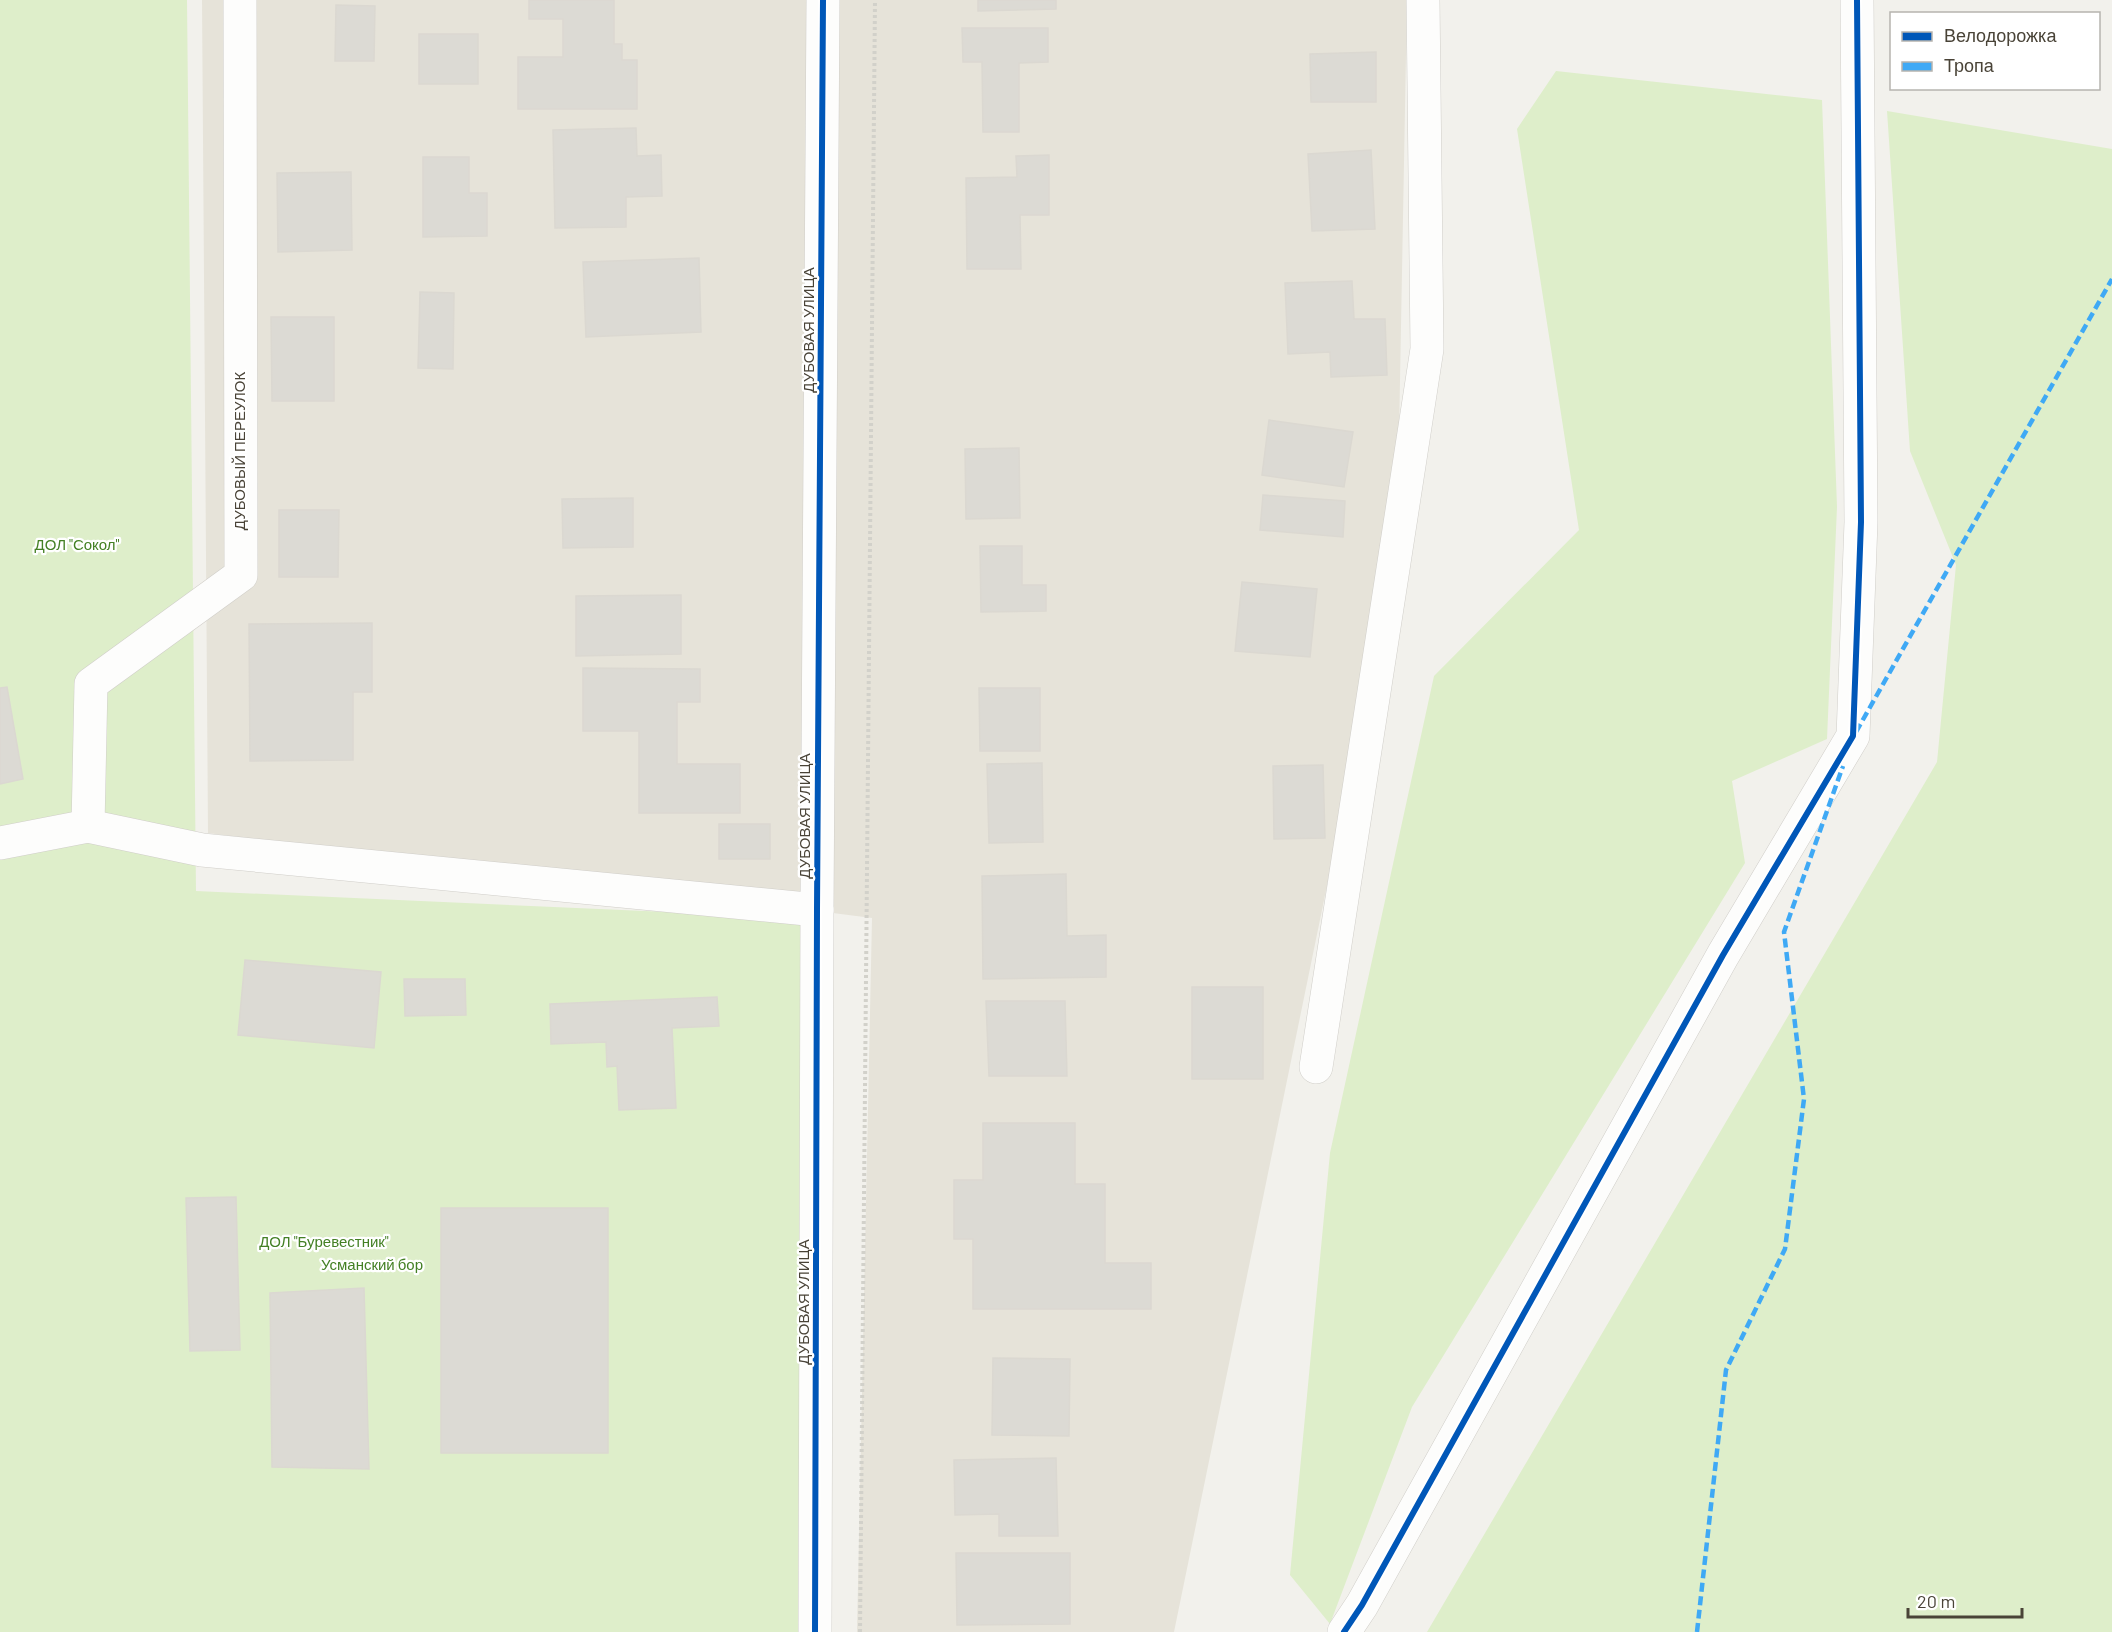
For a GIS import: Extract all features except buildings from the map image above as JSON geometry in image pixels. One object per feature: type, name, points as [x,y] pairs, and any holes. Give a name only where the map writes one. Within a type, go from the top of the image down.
[{"type":"street","name":"ДУБОВЫЙ ПЕРЕУЛОК","points":[[87,826],[91,684],[241,575],[240,0]]},
{"type":"street","name":"ДУБОВАЯ УЛИЦА","points":[[815,1632],[823,0]]},
{"type":"street","points":[[1316,1066],[1427,349],[1423,0]]},
{"type":"street","points":[[1344,1632],[1362,1605],[1723,955],[1853,736],[1861,522],[1857,0]]},
{"type":"street","points":[[0,843],[87,826],[202,850],[817,910]]},
{"type":"path","points":[[860,1632],[875,0]]},
{"type":"shaded area","points":[[202,0],[1407,0],[1397,544],[1174,1632],[857,1632],[872,918],[208,833]]},
{"type":"green space","name":"Усманский бор","points":[[0,0],[187,0],[196,891],[802,918],[798,1632],[0,1632]]},
{"type":"green space","points":[[1556,71],[1822,100],[1837,507],[1827,739],[1732,781],[1745,863],[1412,1407],[1330,1624],[1290,1575],[1330,1153],[1434,676],[1579,530],[1517,129]]},
{"type":"green space","points":[[1887,111],[2112,149],[2112,1632],[1427,1632],[1937,762],[1956,565],[1910,451]]},
{"type":"marked path","points":[[1856,732],[2112,279]]},
{"type":"marked path","points":[[1697,1632],[1726,1370],[1785,1249],[1804,1099],[1784,932],[1843,766]]},
{"type":"cycle path","points":[[815,1632],[823,0]]},
{"type":"cycle path","points":[[1344,1632],[1362,1605],[1723,955],[1853,736],[1861,522],[1857,0]]},
{"type":"park label","name":"ДОЛ \"Сокол\"","points":[[77,545]]},
{"type":"park label","name":"ДОЛ \"Буревестник\"","points":[[324,1242]]}]
